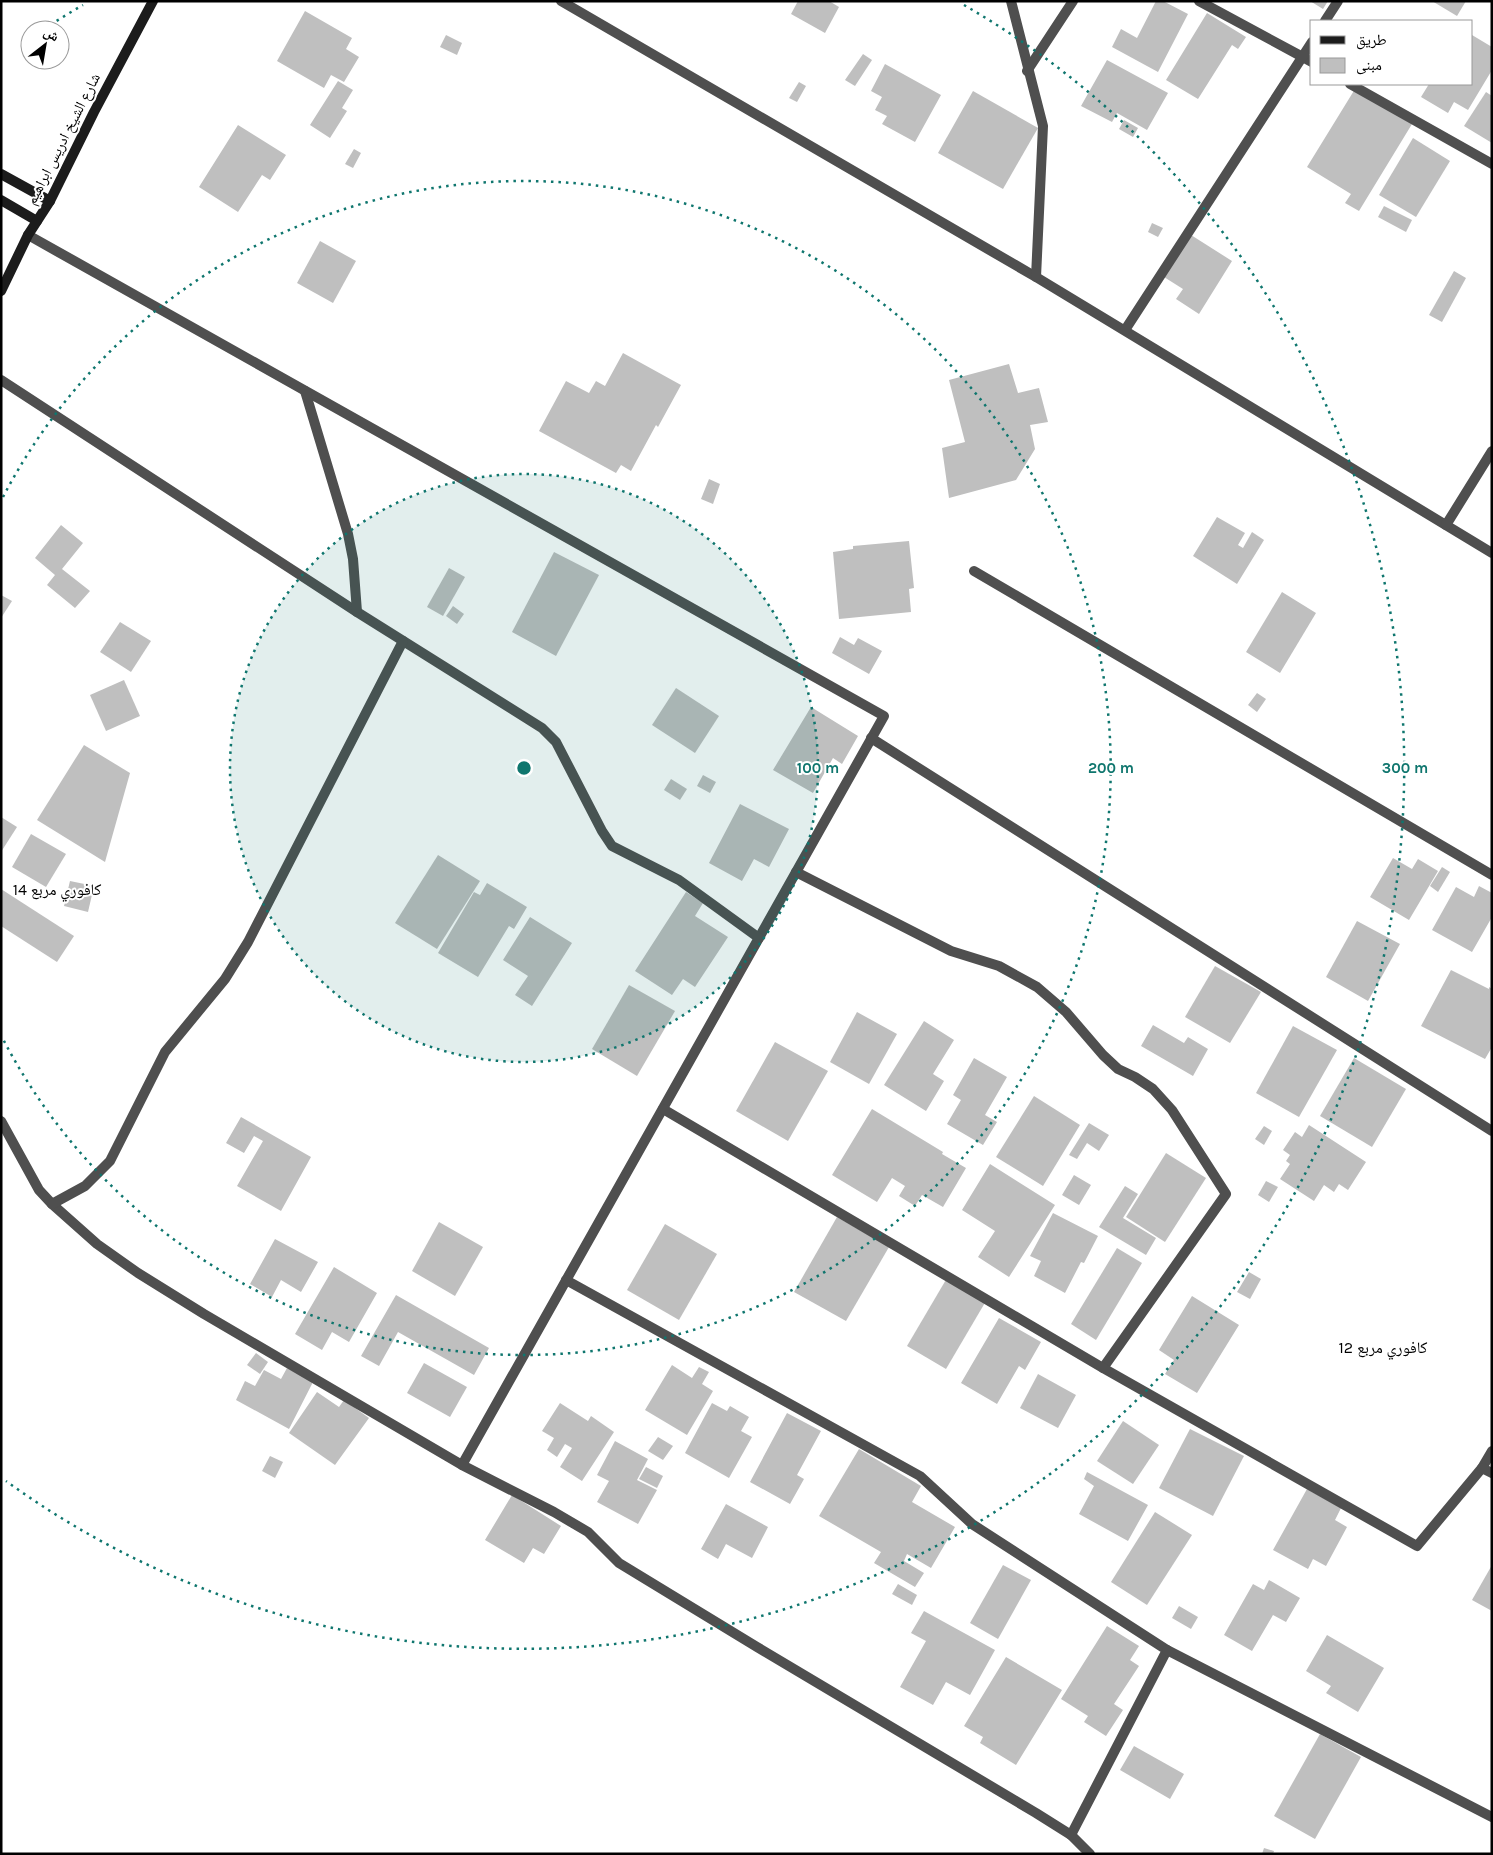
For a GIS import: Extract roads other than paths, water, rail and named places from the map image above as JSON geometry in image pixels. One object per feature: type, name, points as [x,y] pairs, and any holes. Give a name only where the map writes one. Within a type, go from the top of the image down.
[{"type":"street","name":"شارع الشيخ ادريس ابراهيم","points":[[1,291],[28,235],[50,201],[94,112],[153,1]]},
{"type":"street","points":[[560,1],[1036,277],[1492,553]]},
{"type":"street","points":[[1011,1],[1027,71],[1043,126],[1036,277]]},
{"type":"street","points":[[1027,71],[1073,1]]},
{"type":"street","points":[[1125,330],[1307,59],[1199,1]]},
{"type":"street","points":[[1326,20],[1338,1]]},
{"type":"street","points":[[1352,85],[1492,164]]},
{"type":"street","points":[[1,174],[50,201]]},
{"type":"street","points":[[1,200],[37,222]]},
{"type":"street","points":[[28,235],[884,716],[462,1464]]},
{"type":"street","points":[[1,380],[357,612],[542,728],[556,742],[602,831],[612,846],[679,880],[759,938]]},
{"type":"street","points":[[305,391],[348,534],[353,559],[357,612]]},
{"type":"street","points":[[1446,525],[1492,451]]},
{"type":"street","points":[[974,571],[1492,875]]},
{"type":"street","points":[[52,1204],[85,1186],[110,1161],[165,1052],[225,978],[248,942],[403,641]]},
{"type":"street","points":[[871,738],[1492,1131]]},
{"type":"street","points":[[796,872],[951,951],[999,966],[1037,987],[1066,1012],[1103,1055],[1118,1069],[1153,1089],[1172,1110],[1226,1194],[1104,1368]]},
{"type":"street","points":[[663,1109],[1104,1368],[1417,1546],[1482,1468],[1492,1451]]},
{"type":"street","points":[[1,1121],[39,1190],[52,1204],[98,1244],[138,1273],[204,1314],[462,1464],[588,1532],[619,1563],[773,1657],[1029,1808],[1071,1835],[1090,1854]]},
{"type":"street","points":[[566,1280],[920,1476],[972,1524],[1167,1650],[1492,1817]]},
{"type":"street","points":[[1482,1468],[1492,1473]]},
{"type":"street","points":[[1071,1835],[1167,1650]]},
{"type":"district","name":"كافوري مربع 14","points":[[57,889]]},
{"type":"district","name":"كافوري مربع 12","points":[[1383,1347]]}]
